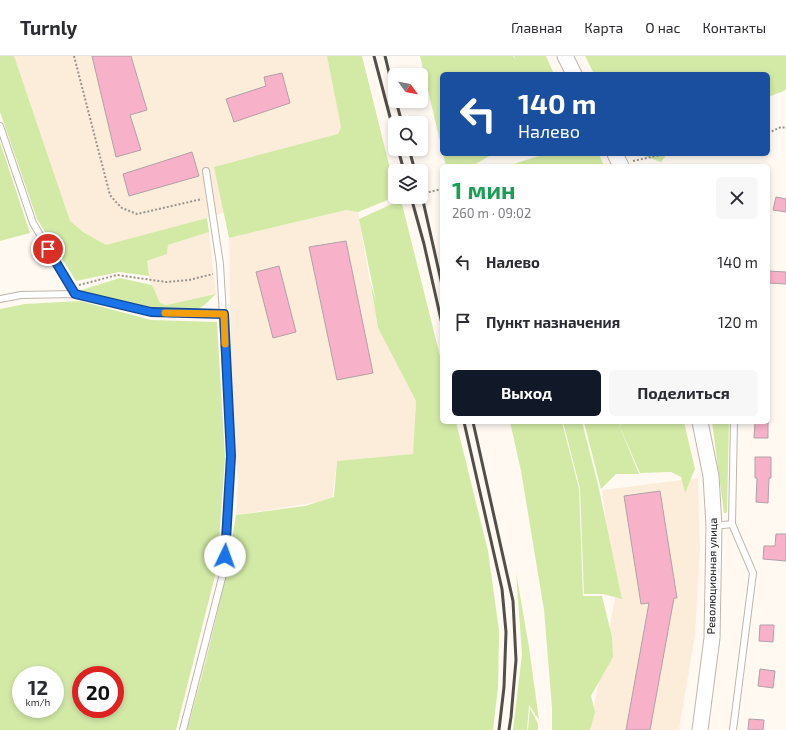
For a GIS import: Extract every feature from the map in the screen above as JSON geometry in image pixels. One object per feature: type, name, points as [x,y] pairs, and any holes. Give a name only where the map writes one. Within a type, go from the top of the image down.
[{"type":"street","points":[[565,56],[573,72]]},
{"type":"street","name":"Революционная улица","points":[[700,424],[711,476],[714,526],[712,638],[700,730]]},
{"type":"lane","points":[[0,126],[33,223],[75,294]]},
{"type":"lane","points":[[183,730],[224,570],[231,456],[221,272],[206,171]]},
{"type":"lane","points":[[0,300],[21,295],[75,294],[151,312],[224,314]]},
{"type":"lane","points":[[733,730],[753,573],[732,524],[734,424]]},
{"type":"lane","points":[[714,526],[732,524]]},
{"type":"path","points":[[74,56],[110,194],[116,202],[122,208],[137,214],[211,197]]},
{"type":"path","points":[[770,132],[781,128],[786,128]]},
{"type":"path","points":[[618,161],[652,156]]},
{"type":"path","points":[[428,192],[440,189]]},
{"type":"path","points":[[72,287],[117,275],[166,282],[189,280],[221,272]]},
{"type":"shaded area","points":[[12,56],[350,56],[370,170],[98,250],[68,227]]},
{"type":"shaded area","points":[[346,210],[358,212],[378,328],[416,401],[413,455],[337,461],[332,500],[236,515],[238,485],[232,409],[229,238]]},
{"type":"shaded area","points":[[209,232],[216,294],[166,305],[160,303],[149,280],[147,261],[167,254],[168,245]]},
{"type":"shaded area","points":[[698,478],[700,551],[695,635],[679,730],[589,730],[615,599],[602,490]]},
{"type":"green space","points":[[0,56],[14,56],[70,221],[83,232],[106,245],[207,218],[209,232],[168,245],[167,254],[147,261],[149,276],[119,272],[76,281],[37,219],[0,112]]},
{"type":"green space","points":[[327,56],[362,56],[389,164],[388,200],[358,212],[346,210],[229,238],[214,167],[338,134],[341,127]]},
{"type":"green space","points":[[420,56],[513,56],[516,60],[514,56],[546,56],[553,72],[440,72],[440,141],[428,90],[428,68],[423,68]]},
{"type":"green space","points":[[585,56],[786,56],[786,90],[770,96],[770,72],[593,72]]},
{"type":"green space","points":[[0,142],[30,233],[0,241]]},
{"type":"green space","points":[[444,156],[490,156],[476,164],[446,164]]},
{"type":"green space","points":[[539,156],[600,156],[603,164],[513,164]]},
{"type":"green space","points":[[644,156],[666,156],[661,162]]},
{"type":"green space","points":[[392,204],[402,204],[440,356],[440,424],[456,424],[488,551],[499,630],[498,687],[493,730],[187,730],[215,623],[227,569],[236,515],[305,506],[334,497],[337,461],[413,454],[416,401],[378,328],[370,280],[376,302],[359,219]]},
{"type":"green space","points":[[120,278],[152,285],[160,303],[166,305],[216,294],[200,308],[176,310],[140,305],[78,291]]},
{"type":"green space","points":[[80,301],[151,320],[217,322],[225,458],[217,568],[176,730],[0,730],[0,309],[25,304]]},
{"type":"green space","points":[[510,424],[563,424],[579,489],[583,596],[602,596],[612,637],[613,657],[591,696],[595,712],[590,730],[552,730],[552,708],[544,610],[521,471]]},
{"type":"green space","points":[[564,424],[583,424],[599,489],[622,599],[603,594],[584,594],[580,488]]},
{"type":"green space","points":[[585,424],[621,424],[619,425],[639,474],[616,474],[601,489]]},
{"type":"green space","points":[[684,424],[695,469],[685,493],[681,477],[671,472],[640,473],[619,425]]},
{"type":"green space","points":[[712,424],[729,424],[727,511],[724,513]]},
{"type":"green space","points":[[516,572],[529,647],[539,720],[529,705],[527,730],[513,730],[522,654]]},
{"type":"green space","points":[[530,708],[538,724],[538,730],[528,730]]},
{"type":"building","points":[[92,56],[131,56],[147,110],[130,115],[141,150],[116,157]]},
{"type":"building","points":[[282,73],[290,103],[234,122],[226,99],[266,86],[264,77]]},
{"type":"building","points":[[192,152],[199,176],[129,196],[123,174]]},
{"type":"building","points":[[776,197],[786,199],[786,212],[773,210]]},
{"type":"building","points":[[346,241],[373,373],[337,380],[309,247]]},
{"type":"building","points":[[279,266],[296,332],[273,338],[256,272]]},
{"type":"building","points":[[770,271],[786,272],[786,284],[770,283]]},
{"type":"building","points":[[755,424],[768,424],[768,438],[754,438]]},
{"type":"building","points":[[755,457],[771,457],[771,478],[769,478],[768,503],[756,502],[757,478],[755,478]]},
{"type":"building","points":[[660,491],[677,598],[674,598],[650,730],[626,730],[649,603],[641,604],[624,496]]},
{"type":"building","points":[[776,534],[786,534],[786,561],[763,559],[764,546],[775,546]]},
{"type":"building","points":[[760,625],[774,625],[773,642],[759,641]]},
{"type":"building","points":[[760,669],[775,671],[773,688],[758,686]]},
{"type":"building","points":[[749,719],[764,720],[763,730],[748,730]]},
{"type":"railway","points":[[374,56],[390,116]]},
{"type":"railway","points":[[385,56],[388,68]]},
{"type":"railway","points":[[398,108],[400,116]]},
{"type":"railway","points":[[400,156],[402,164]]},
{"type":"railway","points":[[411,156],[413,164]]},
{"type":"railway","points":[[413,204],[424,244],[440,315]]},
{"type":"railway","points":[[424,204],[440,276]]},
{"type":"railway","points":[[464,424],[502,589],[506,632],[504,687],[499,730]]},
{"type":"railway","points":[[473,424],[513,601],[516,660],[509,730]]},
{"type":"slow traffic","points":[[165,313],[224,314],[225,344]]},
{"type":"route","points":[[48,249],[75,294],[151,312],[224,314],[231,456],[225,556]]}]
